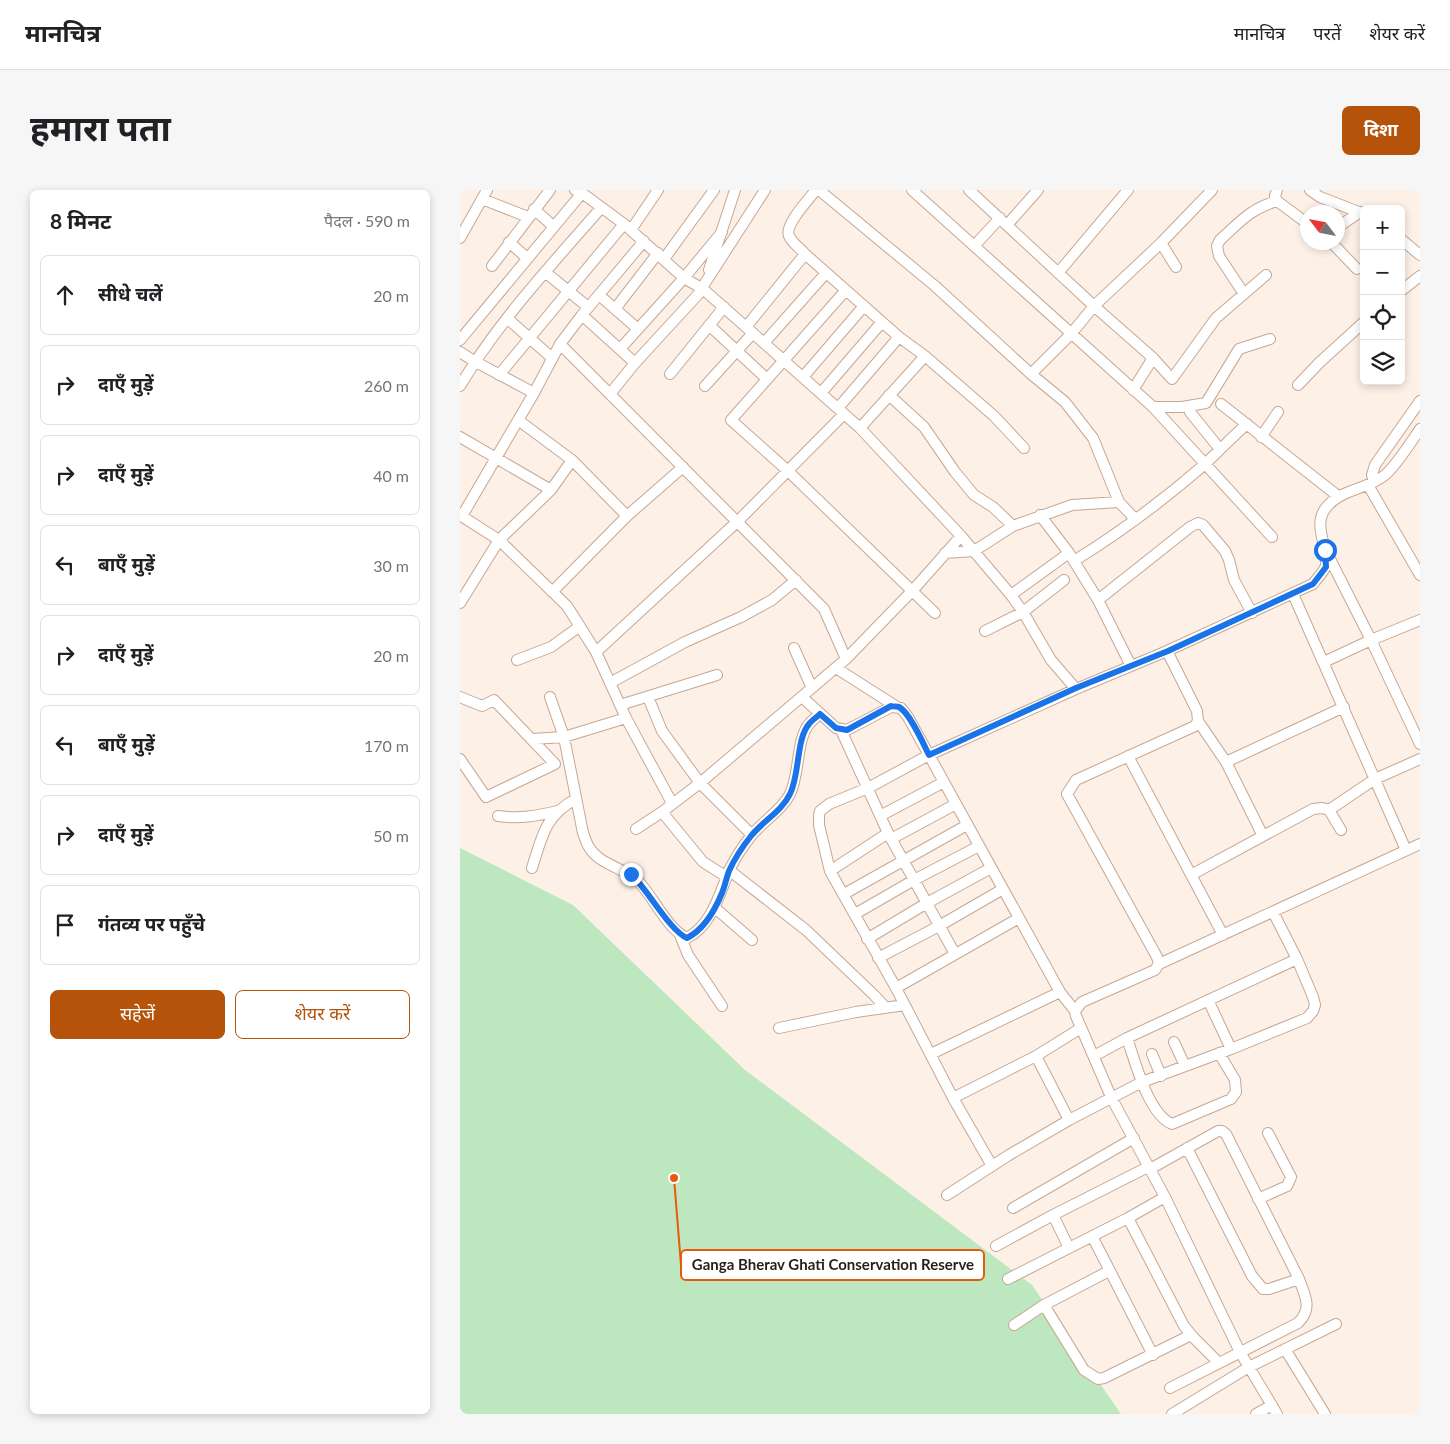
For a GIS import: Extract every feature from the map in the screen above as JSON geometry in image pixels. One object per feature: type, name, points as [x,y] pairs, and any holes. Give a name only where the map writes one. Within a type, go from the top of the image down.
[{"type":"street","points":[[492,266],[550,190]]},
{"type":"street","points":[[499,375],[568,291],[628,227],[658,190]]},
{"type":"street","points":[[615,309],[714,190]]},
{"type":"street","points":[[735,190],[705,283],[765,190]]},
{"type":"street","points":[[1024,448],[994,416],[925,356],[899,337],[791,240],[788,230],[789,225],[817,190],[935,286],[1030,374],[1065,402],[1093,438],[1119,502],[1135,519]]},
{"type":"street","points":[[912,190],[1153,407],[1272,537]]},
{"type":"street","points":[[970,190],[1058,273],[1153,358],[1172,379],[1216,318],[1266,275]]},
{"type":"street","points":[[974,246],[1004,222],[1038,190]]},
{"type":"street","points":[[1058,273],[1128,190]]},
{"type":"street","points":[[1030,374],[1071,334],[1094,306],[1161,243],[1212,190]]},
{"type":"street","points":[[1276,190],[1275,196],[1277,201],[1300,218]]},
{"type":"street","points":[[1310,190],[1320,197],[1360,212]]},
{"type":"street","points":[[460,340],[553,226],[578,192],[628,227],[684,278],[703,289],[860,428],[961,536],[1011,595],[1051,660],[1076,688]]},
{"type":"street","points":[[460,238],[485,194],[531,213],[553,226]]},
{"type":"street","points":[[1244,294],[1219,256],[1217,246],[1220,240],[1253,210],[1277,201]]},
{"type":"street","points":[[460,386],[474,361],[545,272],[601,208]]},
{"type":"street","points":[[1345,223],[1360,214]]},
{"type":"street","points":[[620,349],[684,278],[722,232]]},
{"type":"street","points":[[644,241],[560,344],[496,459],[461,515],[498,540],[567,606],[596,652],[626,718],[672,803]]},
{"type":"street","points":[[509,242],[527,258]]},
{"type":"street","points":[[1405,242],[1420,255]]},
{"type":"street","points":[[1161,243],[1176,267]]},
{"type":"street","points":[[1338,250],[1357,269]]},
{"type":"street","points":[[705,386],[737,350],[805,254]]},
{"type":"street","points":[[545,272],[568,291],[635,363]]},
{"type":"street","points":[[764,343],[826,273]]},
{"type":"street","points":[[1405,288],[1420,276]]},
{"type":"street","points":[[610,394],[635,363],[703,289]]},
{"type":"street","points":[[846,290],[731,420],[788,471],[936,613]]},
{"type":"street","points":[[599,295],[638,329]]},
{"type":"street","points":[[803,377],[864,306]]},
{"type":"street","points":[[670,374],[724,307]]},
{"type":"street","points":[[508,319],[552,358]]},
{"type":"street","points":[[821,393],[882,322]]},
{"type":"street","points":[[710,325],[767,379]]},
{"type":"street","points":[[1298,385],[1360,326]]},
{"type":"street","points":[[596,652],[738,521],[788,471],[841,411],[899,337]]},
{"type":"street","points":[[1153,407],[1182,408],[1206,403],[1239,349],[1270,339]]},
{"type":"street","points":[[560,344],[824,608],[846,659]]},
{"type":"street","points":[[460,352],[534,393]]},
{"type":"street","points":[[860,428],[925,356]]},
{"type":"street","points":[[1133,390],[1153,358]]},
{"type":"street","points":[[888,395],[924,428],[974,495],[993,507],[1014,526]]},
{"type":"street","points":[[1420,401],[1375,465],[1371,483],[1416,558],[1420,575]]},
{"type":"street","points":[[1221,404],[1338,496]]},
{"type":"street","points":[[1190,412],[1219,448]]},
{"type":"street","points":[[1261,437],[1278,412]]},
{"type":"street","points":[[518,420],[572,460],[627,516]]},
{"type":"street","points":[[1011,595],[1135,519],[1205,463],[1247,424]]},
{"type":"street","points":[[992,1166],[953,1098],[896,988],[830,870],[819,825],[820,811],[829,804],[868,788],[929,755],[1076,688],[1168,651],[1313,584],[1326,567],[1320,516],[1326,507],[1338,496],[1371,483],[1387,474],[1420,429]]},
{"type":"street","points":[[460,437],[551,490]]},
{"type":"street","points":[[460,603],[498,540],[551,490],[572,460]]},
{"type":"street","points":[[552,592],[627,516],[683,467]]},
{"type":"street","points":[[945,553],[974,551],[1014,526],[1072,505],[1119,502]]},
{"type":"street","points":[[1040,515],[1072,557],[1098,600],[1131,666]]},
{"type":"street","points":[[1098,600],[1198,522],[1204,525],[1225,551],[1234,580],[1252,613]]},
{"type":"street","points":[[636,829],[700,783],[846,659],[913,590],[961,536]]},
{"type":"street","points":[[1325,550],[1371,640],[1420,744]]},
{"type":"street","points":[[610,683],[684,642],[772,600],[796,580]]},
{"type":"street","points":[[985,631],[1023,612],[1064,580]]},
{"type":"street","points":[[1293,594],[1406,850]]},
{"type":"street","points":[[1324,662],[1420,620]]},
{"type":"street","points":[[517,660],[551,647],[580,626]]},
{"type":"street","points":[[794,648],[812,688]]},
{"type":"street","points":[[1168,651],[1197,711],[1198,720],[1226,762],[1264,836]]},
{"type":"street","points":[[836,668],[900,708],[908,717],[1060,992],[1075,1011],[1112,1099],[1165,1197],[1240,1352],[1274,1410],[1256,1414]]},
{"type":"street","points":[[620,705],[718,675]]},
{"type":"street","points":[[648,697],[662,731],[700,783],[752,835]]},
{"type":"street","points":[[802,697],[836,728],[841,730],[847,730],[891,706],[897,707]]},
{"type":"street","points":[[460,698],[482,706],[494,700],[555,764],[486,797],[460,759]]},
{"type":"street","points":[[550,698],[564,737],[583,833],[589,848],[597,856],[631,874],[638,881],[680,935],[688,955],[722,1006]]},
{"type":"street","points":[[1226,762],[1344,707]]},
{"type":"street","points":[[680,935],[687,938],[701,927],[714,908],[728,874],[752,835],[790,795],[806,727],[820,714]]},
{"type":"street","points":[[532,739],[564,737],[626,718]]},
{"type":"street","points":[[1159,964],[1157,957],[1067,794],[1076,780],[1195,726],[1198,720]]},
{"type":"street","points":[[841,730],[889,836],[955,954]]},
{"type":"street","points":[[1128,756],[1223,935]]},
{"type":"street","points":[[1329,810],[1375,778],[1420,759]]},
{"type":"street","points":[[880,816],[944,782]]},
{"type":"street","points":[[532,868],[550,819],[576,799]]},
{"type":"street","points":[[830,870],[889,836],[956,804]]},
{"type":"street","points":[[1191,875],[1313,809],[1322,808],[1329,810],[1341,830]]},
{"type":"street","points":[[498,816],[526,818],[558,811]]},
{"type":"street","points":[[662,812],[703,862],[728,874],[806,930],[874,995],[885,1008]]},
{"type":"street","points":[[844,894],[967,825]]},
{"type":"street","points":[[1075,1011],[1082,1002],[1154,970],[1159,964],[1420,844]]},
{"type":"street","points":[[855,914],[979,846]]},
{"type":"street","points":[[867,939],[926,903],[991,868]]},
{"type":"street","points":[[878,958],[1003,889]]},
{"type":"street","points":[[714,908],[752,940]]},
{"type":"street","points":[[948,1195],[1069,1120],[1142,1082],[1307,1018],[1315,1005],[1313,997],[1272,912]]},
{"type":"street","points":[[896,988],[1019,918]]},
{"type":"street","points":[[1094,1056],[1126,1038],[1296,959]]},
{"type":"street","points":[[931,1054],[1060,992]]},
{"type":"street","points":[[1208,1000],[1231,1049]]},
{"type":"street","points":[[779,1028],[856,1012],[905,1005]]},
{"type":"street","points":[[953,1098],[1036,1056],[1081,1028]]},
{"type":"street","points":[[1126,1038],[1142,1082],[1158,1115],[1172,1124],[1176,1124],[1231,1099],[1236,1092],[1235,1080],[1219,1053]]},
{"type":"street","points":[[1174,1042],[1185,1066]]},
{"type":"street","points":[[1152,1054],[1161,1076]]},
{"type":"street","points":[[1036,1056],[1069,1120]]},
{"type":"street","points":[[996,1246],[1053,1214],[1218,1131],[1226,1134],[1299,1279],[1307,1307],[1304,1316],[1298,1323],[1170,1388]]},
{"type":"street","points":[[1258,1199],[1287,1186],[1291,1177],[1268,1133]]},
{"type":"street","points":[[1012,1208],[1136,1142]]},
{"type":"street","points":[[1187,1148],[1258,1285],[1263,1289],[1270,1289],[1299,1279]]},
{"type":"street","points":[[1008,1279],[1165,1197]]},
{"type":"street","points":[[1053,1214],[1069,1248]]},
{"type":"street","points":[[1128,1218],[1184,1326],[1219,1363]]},
{"type":"street","points":[[1092,1236],[1153,1355]]},
{"type":"street","points":[[1014,1325],[1044,1305],[1109,1271]]},
{"type":"street","points":[[1044,1305],[1084,1370],[1098,1379],[1153,1355],[1191,1335]]},
{"type":"street","points":[[1172,1414],[1249,1367],[1336,1324]]},
{"type":"street","points":[[1285,1349],[1325,1414]]},
{"type":"green space","points":[[460,848],[573,905],[745,1070],[1032,1285],[1121,1414],[460,1414]]},
{"type":"place","name":"Ganga Bherav Ghati Conservation Reserve","points":[[674,1178]]},
{"type":"route","points":[[631,874],[644,887],[674,929],[680,935],[687,938],[701,927],[712,912],[721,894],[729,870],[752,835],[790,795],[806,727],[820,714],[836,728],[847,730],[891,706],[900,708],[908,717],[929,755],[1076,688],[1168,651],[1313,584],[1326,567],[1325,550]]}]
